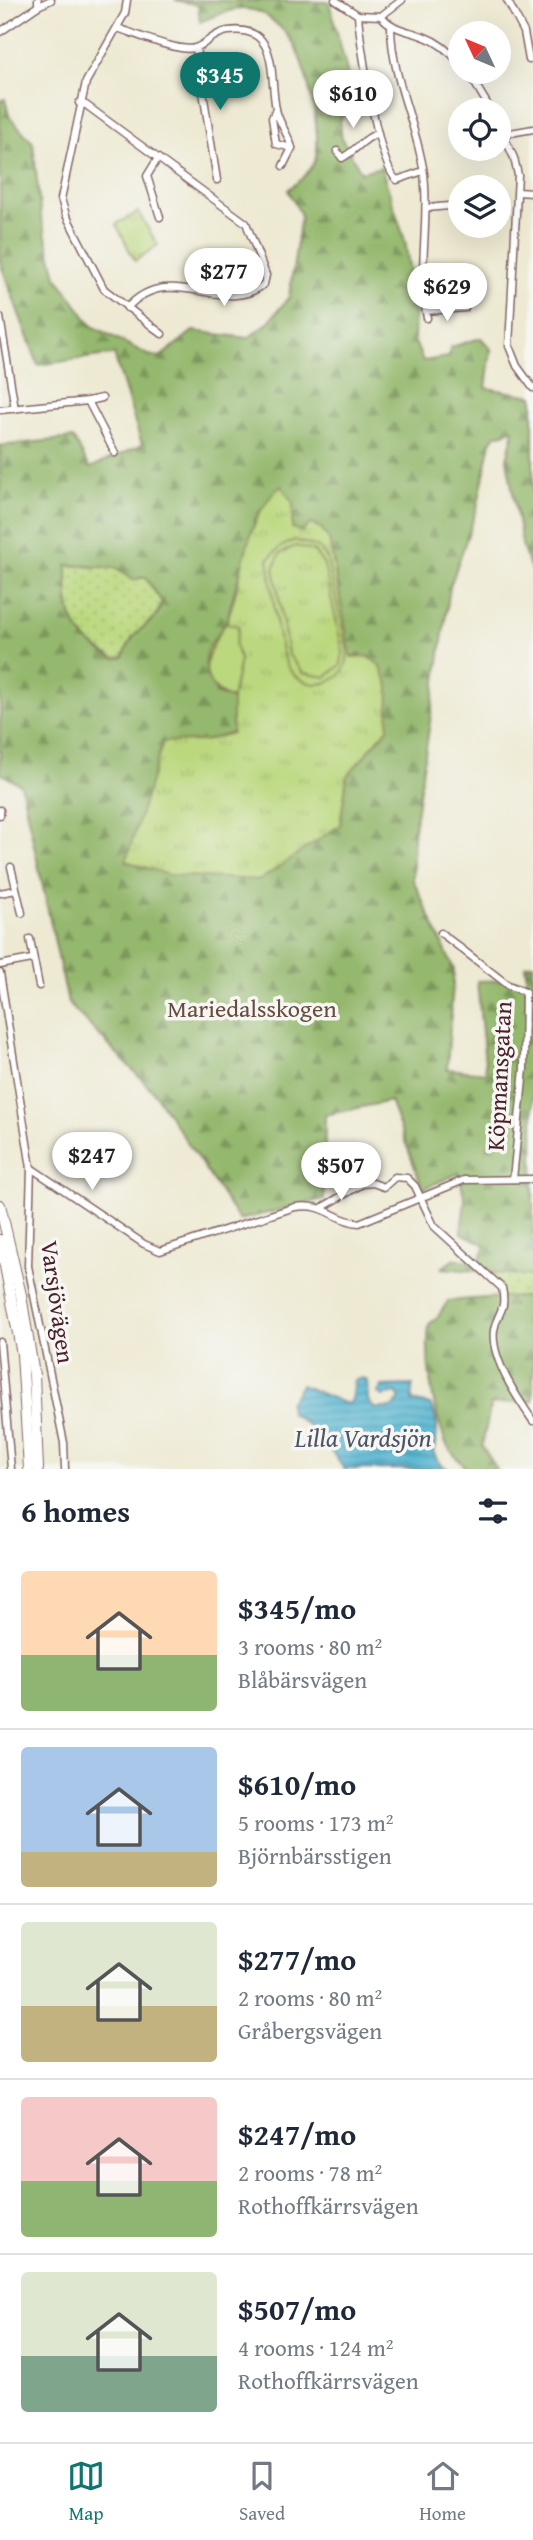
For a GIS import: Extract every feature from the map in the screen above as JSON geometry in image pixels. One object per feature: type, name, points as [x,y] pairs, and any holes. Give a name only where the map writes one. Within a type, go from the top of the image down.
[{"type":"highway","points":[[0,1205],[21,1295],[34,1375],[38,1469]]},
{"type":"highway","points":[[0,1240],[22,1354],[29,1469]]},
{"type":"street","points":[[0,32],[38,3],[51,0]]},
{"type":"street","points":[[127,0],[117,28],[95,63],[79,103],[61,199],[66,215],[104,289],[162,334]]},
{"type":"street","points":[[335,0],[358,15],[381,16],[391,28],[427,37],[448,50]]},
{"type":"street","points":[[381,16],[393,3],[402,0]]},
{"type":"street","points":[[507,0],[524,32],[529,60]]},
{"type":"street","points":[[358,15],[378,133],[393,177],[397,180],[424,171]]},
{"type":"street","points":[[117,28],[177,47],[196,48],[214,35],[227,31],[253,33],[264,43],[273,73],[276,109],[292,148],[283,166]]},
{"type":"street","points":[[391,28],[392,55],[424,171],[427,208],[421,269],[426,314],[465,308]]},
{"type":"street","points":[[196,48],[217,180]]},
{"type":"street","points":[[79,103],[86,105],[246,223],[266,275],[264,284],[243,295],[172,286],[154,288],[135,298],[127,308]]},
{"type":"street","points":[[276,109],[272,118],[276,144],[292,148]]},
{"type":"street","points":[[511,133],[533,129]]},
{"type":"street","points":[[337,151],[342,158],[351,154],[364,138],[378,133]]},
{"type":"street","points":[[511,152],[518,192],[509,345],[517,366],[533,388]]},
{"type":"street","points":[[158,158],[147,176],[160,217]]},
{"type":"street","points":[[518,192],[533,193]]},
{"type":"street","points":[[427,208],[448,206]]},
{"type":"street","points":[[421,269],[460,267]]},
{"type":"street","points":[[0,317],[15,409]]},
{"type":"street","points":[[0,411],[102,398]]},
{"type":"street","points":[[88,401],[115,453]]},
{"type":"street","points":[[12,867],[22,913]]},
{"type":"street","points":[[0,893],[16,890]]},
{"type":"street","name":"Köpmansgatan","points":[[441,933],[508,985],[525,992],[524,1069],[513,1179]]},
{"type":"street","points":[[30,939],[32,959],[40,986]]},
{"type":"street","points":[[0,965],[32,959]]},
{"type":"street","name":"Varsjövägen","points":[[0,973],[31,1168],[28,1266],[64,1443],[65,1469]]},
{"type":"street","points":[[31,1168],[155,1250],[173,1248],[295,1207],[308,1205],[323,1208],[344,1220],[359,1223],[464,1180],[533,1179]]},
{"type":"street","points":[[323,1208],[362,1184],[373,1182],[384,1187],[395,1177],[407,1178],[415,1186],[419,1200],[434,1226],[502,1288],[503,1312],[494,1333],[497,1352],[511,1385],[533,1421]]},
{"type":"street","points":[[0,1342],[11,1469]]},
{"type":"green space","name":"Mariedalsskogen","points":[[175,0],[329,2],[352,90],[340,122],[342,139],[361,172],[381,167],[405,241],[415,304],[414,340],[423,361],[449,357],[451,347],[481,338],[491,349],[486,388],[533,396],[533,574],[523,549],[507,459],[514,430],[496,435],[491,442],[477,508],[450,587],[413,836],[413,880],[454,969],[447,1069],[486,1073],[477,981],[527,980],[525,965],[533,964],[533,1276],[442,1268],[454,1259],[478,1263],[486,1245],[461,1233],[465,1200],[459,1173],[423,1189],[390,1101],[325,1115],[324,1199],[239,1220],[153,1091],[68,1003],[21,785],[0,773],[0,446],[73,438],[90,468],[142,445],[114,354],[38,365],[0,262],[0,100],[5,99],[9,116],[33,143],[41,217],[56,276],[92,326],[148,355],[160,357],[193,331],[248,338],[268,323],[289,297],[301,215],[288,190],[306,175],[317,152],[312,99],[296,48],[270,18],[257,11],[242,9],[228,11],[200,22],[198,5]],"holes":[[[293,503],[292,528],[302,533],[310,524],[321,528],[329,540],[351,657],[361,654],[388,728],[347,776],[340,825],[163,743],[204,741],[232,733],[232,699],[216,693],[207,652],[226,622],[255,520]],[[67,565],[117,568],[133,580],[145,577],[162,602],[155,617],[133,638],[124,657],[115,659],[99,650],[79,631],[70,610]]]},
{"type":"green space","points":[[138,212],[158,245],[135,261],[116,224]]},
{"type":"green space","points":[[281,486],[293,503],[292,528],[302,532],[310,524],[321,528],[329,540],[351,657],[368,656],[380,666],[389,686],[388,728],[347,776],[340,825],[260,880],[169,875],[126,861],[163,742],[204,741],[232,733],[232,700],[210,681],[206,668],[207,652],[227,620],[246,548],[259,514]]},
{"type":"green space","points":[[294,540],[317,547],[327,558],[347,649],[347,662],[335,679],[326,683],[305,682],[288,667],[284,658],[268,559],[279,548]],"holes":[[[296,546],[314,551],[324,565],[343,652],[341,665],[326,677],[303,673],[288,654],[274,568],[280,553]]]},
{"type":"green space","points":[[67,565],[117,568],[133,580],[145,577],[162,602],[155,616],[132,639],[124,657],[115,659],[99,650],[79,631],[70,610]]},
{"type":"green space","points":[[226,622],[239,627],[235,645],[240,660],[232,699],[211,684],[206,665],[213,644]]},
{"type":"green space","points":[[481,1272],[533,1276],[533,1297],[500,1297],[496,1284]]},
{"type":"green space","points":[[533,1297],[533,1401],[491,1404],[482,1446],[497,1469],[467,1469],[448,1446],[437,1415],[429,1369],[429,1324],[437,1318],[448,1301]]},
{"type":"water","name":"Lilla Vardsjön","points":[[364,1378],[367,1381],[368,1400],[374,1408],[392,1408],[400,1399],[396,1393],[383,1396],[378,1393],[382,1386],[413,1385],[412,1401],[430,1405],[433,1411],[437,1428],[433,1451],[438,1462],[448,1469],[344,1469],[314,1430],[290,1413],[289,1403],[301,1385],[346,1404],[352,1400],[354,1380]]}]
